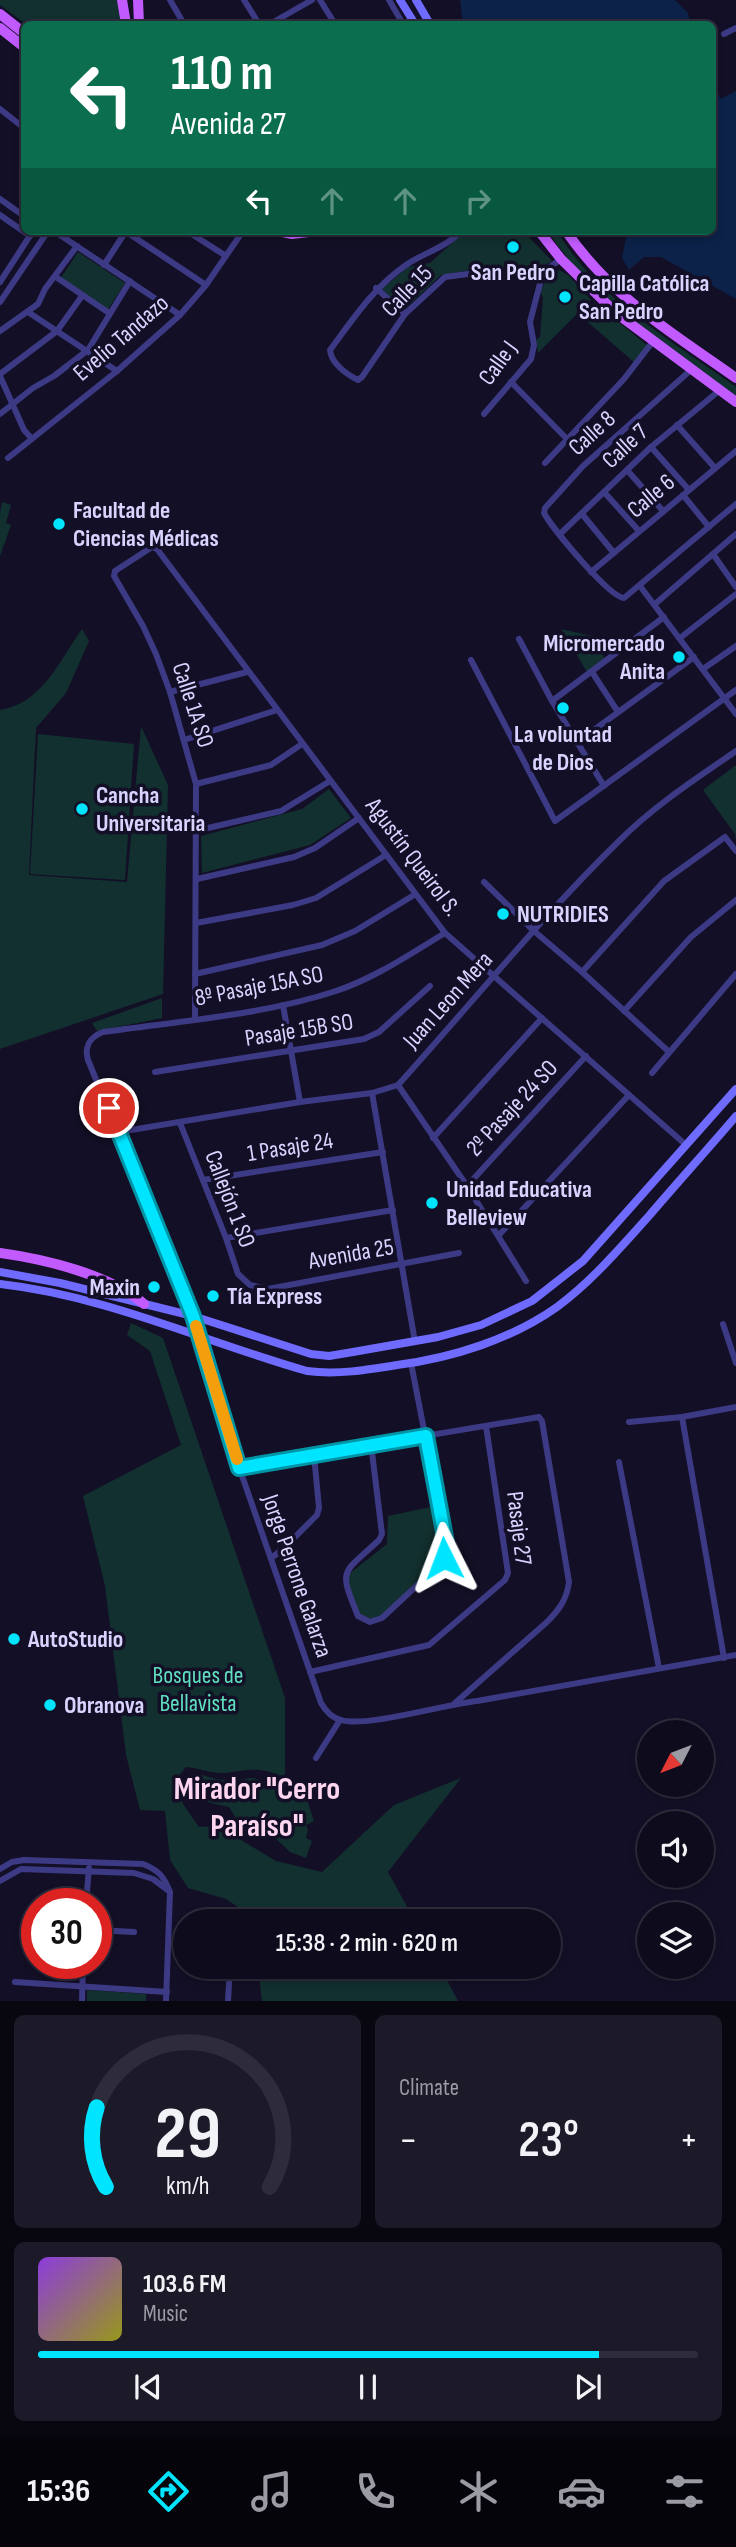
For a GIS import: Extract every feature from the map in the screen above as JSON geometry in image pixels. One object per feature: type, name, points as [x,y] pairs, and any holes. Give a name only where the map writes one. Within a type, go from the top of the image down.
[{"type":"main road","points":[[122,0],[126,21]]},
{"type":"main road","points":[[138,0],[139,21]]},
{"type":"main road","points":[[400,0],[413,21]]},
{"type":"main road","points":[[416,0],[428,21]]},
{"type":"main road","points":[[0,14],[21,31]]},
{"type":"main road","points":[[0,30],[21,46]]},
{"type":"main road","points":[[542,235],[561,259],[615,313],[736,402]]},
{"type":"main road","points":[[569,235],[598,274],[616,292],[736,379]]},
{"type":"main road","points":[[0,1272],[60,1283],[193,1316],[312,1354],[329,1356],[415,1342],[481,1325],[521,1308],[543,1294],[583,1261],[736,1089]]},
{"type":"main road","points":[[0,1284],[110,1306],[174,1326],[200,1338],[299,1369],[325,1374],[411,1363],[451,1354],[496,1339],[536,1320],[598,1273],[736,1116]]},
{"type":"main road","points":[[0,1253],[48,1261],[130,1291],[144,1304]]},
{"type":"street","points":[[170,0],[182,21]]},
{"type":"street","points":[[244,0],[257,21]]},
{"type":"street","points":[[275,21],[312,0]]},
{"type":"street","points":[[320,0],[333,21]]},
{"type":"street","points":[[389,0],[401,21]]},
{"type":"street","points":[[724,34],[736,28]]},
{"type":"street","points":[[0,109],[21,126]]},
{"type":"street","points":[[0,199],[21,214]]},
{"type":"street","points":[[0,215],[21,227]]},
{"type":"street","points":[[0,282],[31,235]]},
{"type":"street","points":[[0,302],[45,235]]},
{"type":"street","points":[[60,235],[180,315]]},
{"type":"street","points":[[104,265],[123,235]]},
{"type":"street","points":[[132,235],[206,285]]},
{"type":"street","points":[[193,235],[226,256]]},
{"type":"street","name":"Evelio Tandazo","points":[[8,458],[117,371],[180,315],[206,285],[240,235]]},
{"type":"street","points":[[405,314],[376,288],[408,263],[427,255],[455,235]]},
{"type":"street","points":[[0,331],[38,304],[45,289],[77,246]]},
{"type":"street","points":[[543,272],[561,259]]},
{"type":"street","name":"Calle 15","points":[[376,288],[330,350],[334,362],[358,380],[405,314],[448,275],[543,272]]},
{"type":"street","name":"Calle J","points":[[484,414],[534,353],[530,322],[543,272]]},
{"type":"street","points":[[56,277],[109,313]]},
{"type":"street","points":[[0,414],[88,350],[130,281]]},
{"type":"street","points":[[32,439],[24,430],[0,375],[57,331],[82,296]]},
{"type":"street","points":[[28,312],[117,371]]},
{"type":"street","points":[[545,463],[624,379],[653,340]]},
{"type":"street","name":"Calle 8","points":[[640,586],[624,598],[613,594],[546,518],[545,508],[583,466],[692,369]]},
{"type":"street","points":[[511,382],[567,439]]},
{"type":"street","name":"Calle 7","points":[[560,534],[651,447],[720,390]]},
{"type":"street","points":[[677,425],[715,468]]},
{"type":"street","points":[[651,447],[709,527]]},
{"type":"street","name":"Calle 6","points":[[591,572],[736,451]]},
{"type":"street","points":[[627,470],[663,511]]},
{"type":"street","points":[[604,492],[639,531]]},
{"type":"street","points":[[736,505],[640,586],[736,714]]},
{"type":"street","points":[[582,514],[614,553]]},
{"type":"street","points":[[655,604],[736,534]]},
{"type":"street","name":"Calle 1A SO","points":[[157,549],[146,550],[115,571],[114,576],[143,626],[170,692],[196,785],[195,1019]]},
{"type":"street","name":"Agustín Queirol S.","points":[[157,549],[445,933],[686,1145]]},
{"type":"street","points":[[713,554],[736,587]]},
{"type":"street","points":[[680,638],[736,594]]},
{"type":"street","points":[[552,701],[664,617]]},
{"type":"street","points":[[519,639],[576,743],[604,786]]},
{"type":"street","points":[[703,669],[736,646]]},
{"type":"street","points":[[576,743],[694,657]]},
{"type":"street","points":[[471,660],[555,821],[736,690]]},
{"type":"street","points":[[592,671],[618,712]]},
{"type":"street","points":[[170,692],[247,672]]},
{"type":"street","points":[[184,740],[277,710]]},
{"type":"street","points":[[196,785],[271,765],[302,744]]},
{"type":"street","name":"Juan Leon Mera","points":[[398,1085],[534,931],[621,839],[651,813],[736,751]]},
{"type":"street","points":[[195,831],[281,811],[330,781]]},
{"type":"street","points":[[197,879],[294,857],[315,848],[359,818]]},
{"type":"street","points":[[582,972],[664,881],[725,837],[736,851]]},
{"type":"street","points":[[196,923],[293,905],[316,898],[386,855]]},
{"type":"street","points":[[484,882],[534,931],[668,1051]]},
{"type":"street","points":[[195,974],[330,942],[355,931],[414,895]]},
{"type":"street","points":[[624,1011],[691,937],[736,900]]},
{"type":"street","name":"8º Pasaje 15A SO","points":[[88,1060],[88,1045],[98,1034],[283,1005],[336,991],[367,979],[445,933]]},
{"type":"street","points":[[652,1073],[736,974]]},
{"type":"street","name":"Pasaje 15B SO","points":[[155,1072],[364,1039],[379,1032],[430,986]]},
{"type":"street","points":[[283,1005],[300,1102]]},
{"type":"street","points":[[433,1138],[542,1018]]},
{"type":"street","name":"2º Pasaje 24 SO","points":[[467,1186],[586,1056]]},
{"type":"street","name":"Jorge Perrone Galarza","points":[[88,1060],[193,1316],[239,1468],[310,1672],[324,1708],[340,1720]]},
{"type":"street","points":[[119,1132],[372,1093],[398,1085],[467,1186],[526,1281]]},
{"type":"street","points":[[372,1093],[415,1342]]},
{"type":"street","points":[[499,1235],[629,1095]]},
{"type":"street","name":"Callejón 1 SO","points":[[180,1123],[238,1274],[250,1285]]},
{"type":"street","name":"1 Pasaje 24","points":[[202,1180],[383,1152]]},
{"type":"street","points":[[226,1238],[393,1210]]},
{"type":"street","name":"Avenida 25","points":[[250,1285],[268,1289],[459,1253]]},
{"type":"street","points":[[723,1324],[736,1363]]},
{"type":"street","points":[[371,1444],[382,1534],[347,1570],[344,1581],[358,1616],[370,1622],[382,1618],[444,1558],[447,1548],[411,1363]]},
{"type":"street","points":[[629,1422],[682,1417],[736,1407]]},
{"type":"street","points":[[239,1468],[539,1417],[542,1421],[569,1582],[568,1595],[547,1622],[455,1703]]},
{"type":"street","points":[[682,1417],[724,1658]]},
{"type":"street","name":"Pasaje 27","points":[[310,1672],[429,1645],[506,1580],[508,1573],[486,1426]]},
{"type":"street","points":[[271,1558],[317,1516],[319,1508],[314,1455]]},
{"type":"street","points":[[619,1462],[659,1668]]},
{"type":"street","points":[[316,1758],[340,1720],[365,1721],[455,1703],[736,1656]]},
{"type":"street","points":[[0,1869],[12,1862],[24,1860],[143,1864],[156,1869],[165,1879],[170,1892],[166,2001]]},
{"type":"street","points":[[88,1888],[90,1863]]},
{"type":"street","points":[[0,1881],[20,1869],[143,1874],[170,1892]]},
{"type":"street","points":[[112,1931],[134,1932]]},
{"type":"street","points":[[82,1979],[82,2001]]},
{"type":"street","points":[[228,2001],[229,1979]]},
{"type":"street","points":[[15,1982],[167,1992]]},
{"type":"green space","points":[[0,0],[124,0],[125,21],[22,21],[0,5]]},
{"type":"green space","points":[[461,235],[527,235],[552,261],[540,268],[483,268],[441,275],[404,310],[382,289],[408,267],[430,263]]},
{"type":"green space","points":[[550,235],[560,235],[593,278],[638,318],[736,387],[736,397],[624,317],[578,272]]},
{"type":"green space","points":[[78,252],[125,283],[107,311],[60,279]]},
{"type":"green space","points":[[559,270],[568,275],[591,300],[538,353],[536,340],[540,337],[543,298],[540,291],[549,276]]},
{"type":"green space","points":[[595,303],[648,346],[635,363],[582,317]]},
{"type":"green space","points":[[2,502],[11,505],[6,523],[11,525],[0,556],[0,513]]},
{"type":"green space","points":[[82,629],[89,641],[66,693],[36,728],[29,875],[127,882],[141,726],[168,785],[163,994],[0,1049],[0,710],[15,706],[39,690]]},
{"type":"green space","points":[[561,629],[592,636],[605,659],[587,672]]},
{"type":"green space","name":"Cancha Universitaria","points":[[38,734],[134,744],[125,880],[30,874]]},
{"type":"green space","points":[[736,765],[736,840],[735,834],[703,790]]},
{"type":"green space","points":[[329,789],[351,818],[310,845],[202,873],[201,836],[302,809]]},
{"type":"green space","points":[[162,998],[162,1018],[97,1031],[92,1023]]},
{"type":"green space","name":"Bosques de Bellavista","points":[[131,1323],[163,1338],[285,1698],[285,1778],[262,1770],[221,1773],[186,1767],[176,1780],[183,1804],[199,1827],[218,1826],[276,1861],[322,1872],[394,1805],[461,1778],[388,1872],[408,1909],[241,1909],[226,1899],[188,1888],[170,1860],[165,1811],[140,1810],[126,1755],[105,1586],[83,1496],[181,1445],[150,1351],[127,1335]]},
{"type":"green space","points":[[435,1506],[441,1547],[437,1563],[383,1616],[370,1619],[360,1614],[347,1581],[349,1574],[387,1544],[388,1516]]},
{"type":"green space","name":"Mirador \"Cerro Paraíso\"","points":[[200,1774],[222,1780],[253,1778],[275,1788],[304,1795],[314,1821],[306,1825],[306,1838],[312,1841],[306,1858],[290,1852],[273,1836],[236,1818],[229,1807],[193,1795],[189,1790],[189,1783],[193,1775]]},
{"type":"green space","points":[[259,1979],[446,1979],[458,2001],[262,2001]]},
{"type":"green space","points":[[87,1990],[146,1994],[146,2001],[87,2001]]},
{"type":"water","points":[[460,0],[675,0],[688,13],[689,21],[463,21]]},
{"type":"water","points":[[716,86],[720,99],[736,91],[736,299],[661,257],[644,257],[629,270],[622,258],[625,235],[716,235]]},
{"type":"slow traffic","points":[[196,1326],[237,1459]]},
{"type":"place","name":"San Pedro","points":[[513,247]]},
{"type":"place","name":"Capilla Católica San Pedro","points":[[565,297]]},
{"type":"place","name":"Facultad de Ciencias Médicas","points":[[59,524]]},
{"type":"place","name":"Micromercado Anita","points":[[679,657]]},
{"type":"place","name":"La voluntad de Dios","points":[[563,708]]},
{"type":"place","name":"Cancha Universitaria","points":[[82,809]]},
{"type":"place","name":"NUTRIDIES","points":[[503,914]]},
{"type":"place","name":"Unidad Educativa Belleview","points":[[432,1203]]},
{"type":"place","name":"Maxin","points":[[154,1287]]},
{"type":"place","name":"Tía Express","points":[[213,1296]]},
{"type":"place","name":"AutoStudio","points":[[14,1639]]},
{"type":"place","name":"Obranova","points":[[50,1705]]},
{"type":"district","name":"Mirador \"Cerro Paraíso\"","points":[[257,1808]]},
{"type":"route","points":[[109,1108],[193,1316],[239,1468],[426,1436],[447,1548],[444,1558]]}]
